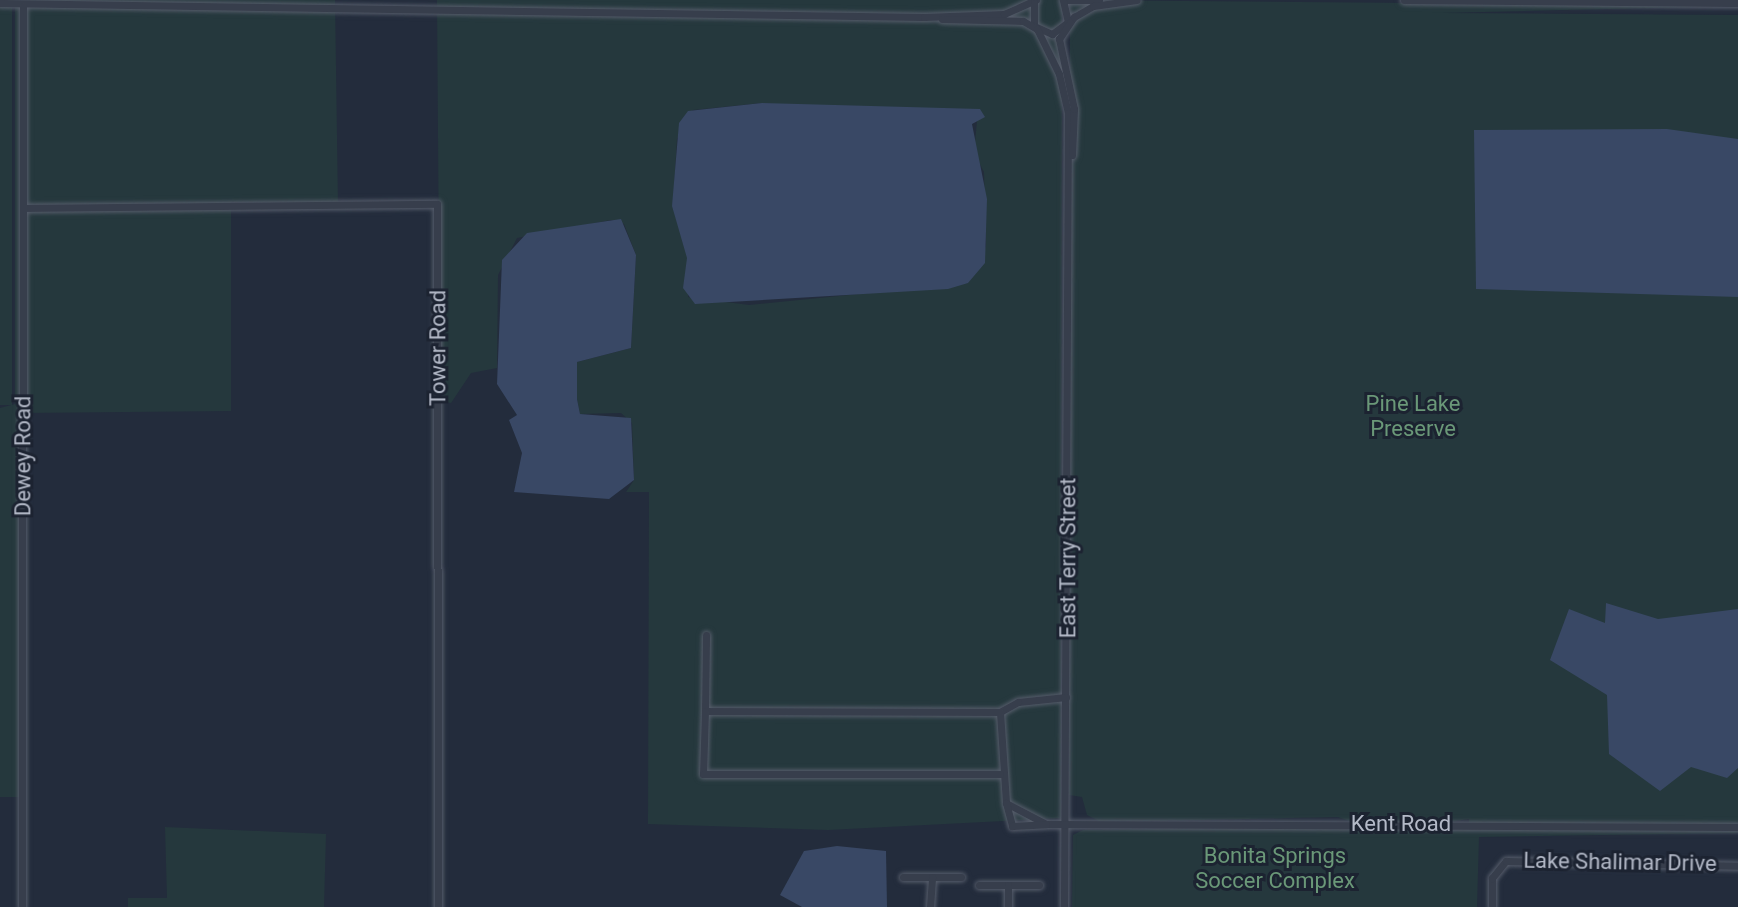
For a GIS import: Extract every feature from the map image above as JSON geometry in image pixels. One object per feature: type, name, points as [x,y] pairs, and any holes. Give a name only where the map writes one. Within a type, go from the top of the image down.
[{"type":"street","points":[[924,17],[1004,14],[1036,0]]},
{"type":"street","points":[[1036,0],[1030,15],[1037,29]]},
{"type":"street","points":[[1063,0],[1099,0]]},
{"type":"street","name":"East Terry Street","points":[[1063,0],[1066,26],[1059,46],[1074,109],[1068,209]]},
{"type":"street","points":[[0,3],[23,6],[231,3],[450,15],[924,17],[1023,21],[1052,34],[1093,6],[1137,0]]},
{"type":"street","points":[[1404,0],[1738,3]]},
{"type":"street","name":"Dewey Road","points":[[22,907],[23,6]]},
{"type":"street","name":"East Terry Street","points":[[1037,29],[1065,96],[1068,209],[1064,907]]},
{"type":"street","name":"Tower Road","points":[[23,208],[437,204],[438,907]]},
{"type":"street","points":[[706,635],[703,774],[1000,774]]},
{"type":"street","points":[[705,711],[1000,712],[1018,702],[1066,697]]},
{"type":"street","points":[[1000,712],[1000,774],[1006,818]]},
{"type":"street","points":[[1006,803],[1014,810],[1046,824]]},
{"type":"street","points":[[1006,818],[1014,810]]},
{"type":"street","name":"Kent Road","points":[[1006,818],[1012,826],[1738,827]]},
{"type":"street","name":"Lake Shalimar Drive","points":[[1492,907],[1492,878],[1506,861],[1738,866]]},
{"type":"street","points":[[903,877],[961,877]]},
{"type":"street","points":[[930,907],[932,877]]},
{"type":"street","points":[[979,885],[1039,885]]},
{"type":"street","points":[[1008,885],[1008,907]]},
{"type":"green space","points":[[0,0],[12,0],[12,405],[0,405]]},
{"type":"green space","points":[[15,0],[335,0],[338,205],[231,202],[231,411],[22,413],[23,797],[0,797],[0,408],[15,404]]},
{"type":"green space","points":[[437,0],[1062,0],[1061,818],[828,830],[648,824],[649,492],[626,492],[634,480],[632,423],[621,413],[580,414],[577,399],[577,362],[631,348],[636,255],[624,224],[611,220],[517,238],[498,275],[497,368],[471,373],[451,403],[440,401]],"holes":[[[762,103],[977,121],[974,153],[984,172],[986,246],[968,283],[749,305],[688,297],[688,257],[673,206],[677,139],[693,110]]]},
{"type":"green space","name":"Pine Lake Preserve","points":[[1070,0],[1738,6],[1442,13],[1738,15],[1738,833],[1479,837],[1477,907],[1072,907],[1073,835],[1083,830],[1469,825],[1469,819],[1431,825],[1361,825],[1338,817],[1101,822],[1087,815],[1082,797],[1069,795]]},
{"type":"green space","points":[[165,827],[326,834],[324,907],[128,907],[128,898],[167,898]]},
{"type":"water","points":[[762,103],[980,109],[985,117],[972,124],[987,199],[985,263],[968,283],[948,289],[695,304],[683,288],[687,258],[672,206],[679,123],[688,111]]},
{"type":"water","points":[[1667,129],[1738,139],[1738,297],[1476,289],[1474,130]]},
{"type":"water","points":[[621,219],[636,255],[631,348],[577,362],[577,399],[580,414],[631,418],[634,480],[609,499],[514,492],[522,453],[509,420],[517,415],[497,384],[502,260],[527,233]]},
{"type":"water","points":[[1606,603],[1658,619],[1738,609],[1738,768],[1727,778],[1691,767],[1660,791],[1609,754],[1607,695],[1550,660],[1569,609],[1605,623]]},
{"type":"water","points":[[837,846],[886,851],[887,907],[802,907],[780,895],[804,851]]},
{"type":"park label","name":"Bonita Springs Soccer Complex","points":[[1275,868]]}]
